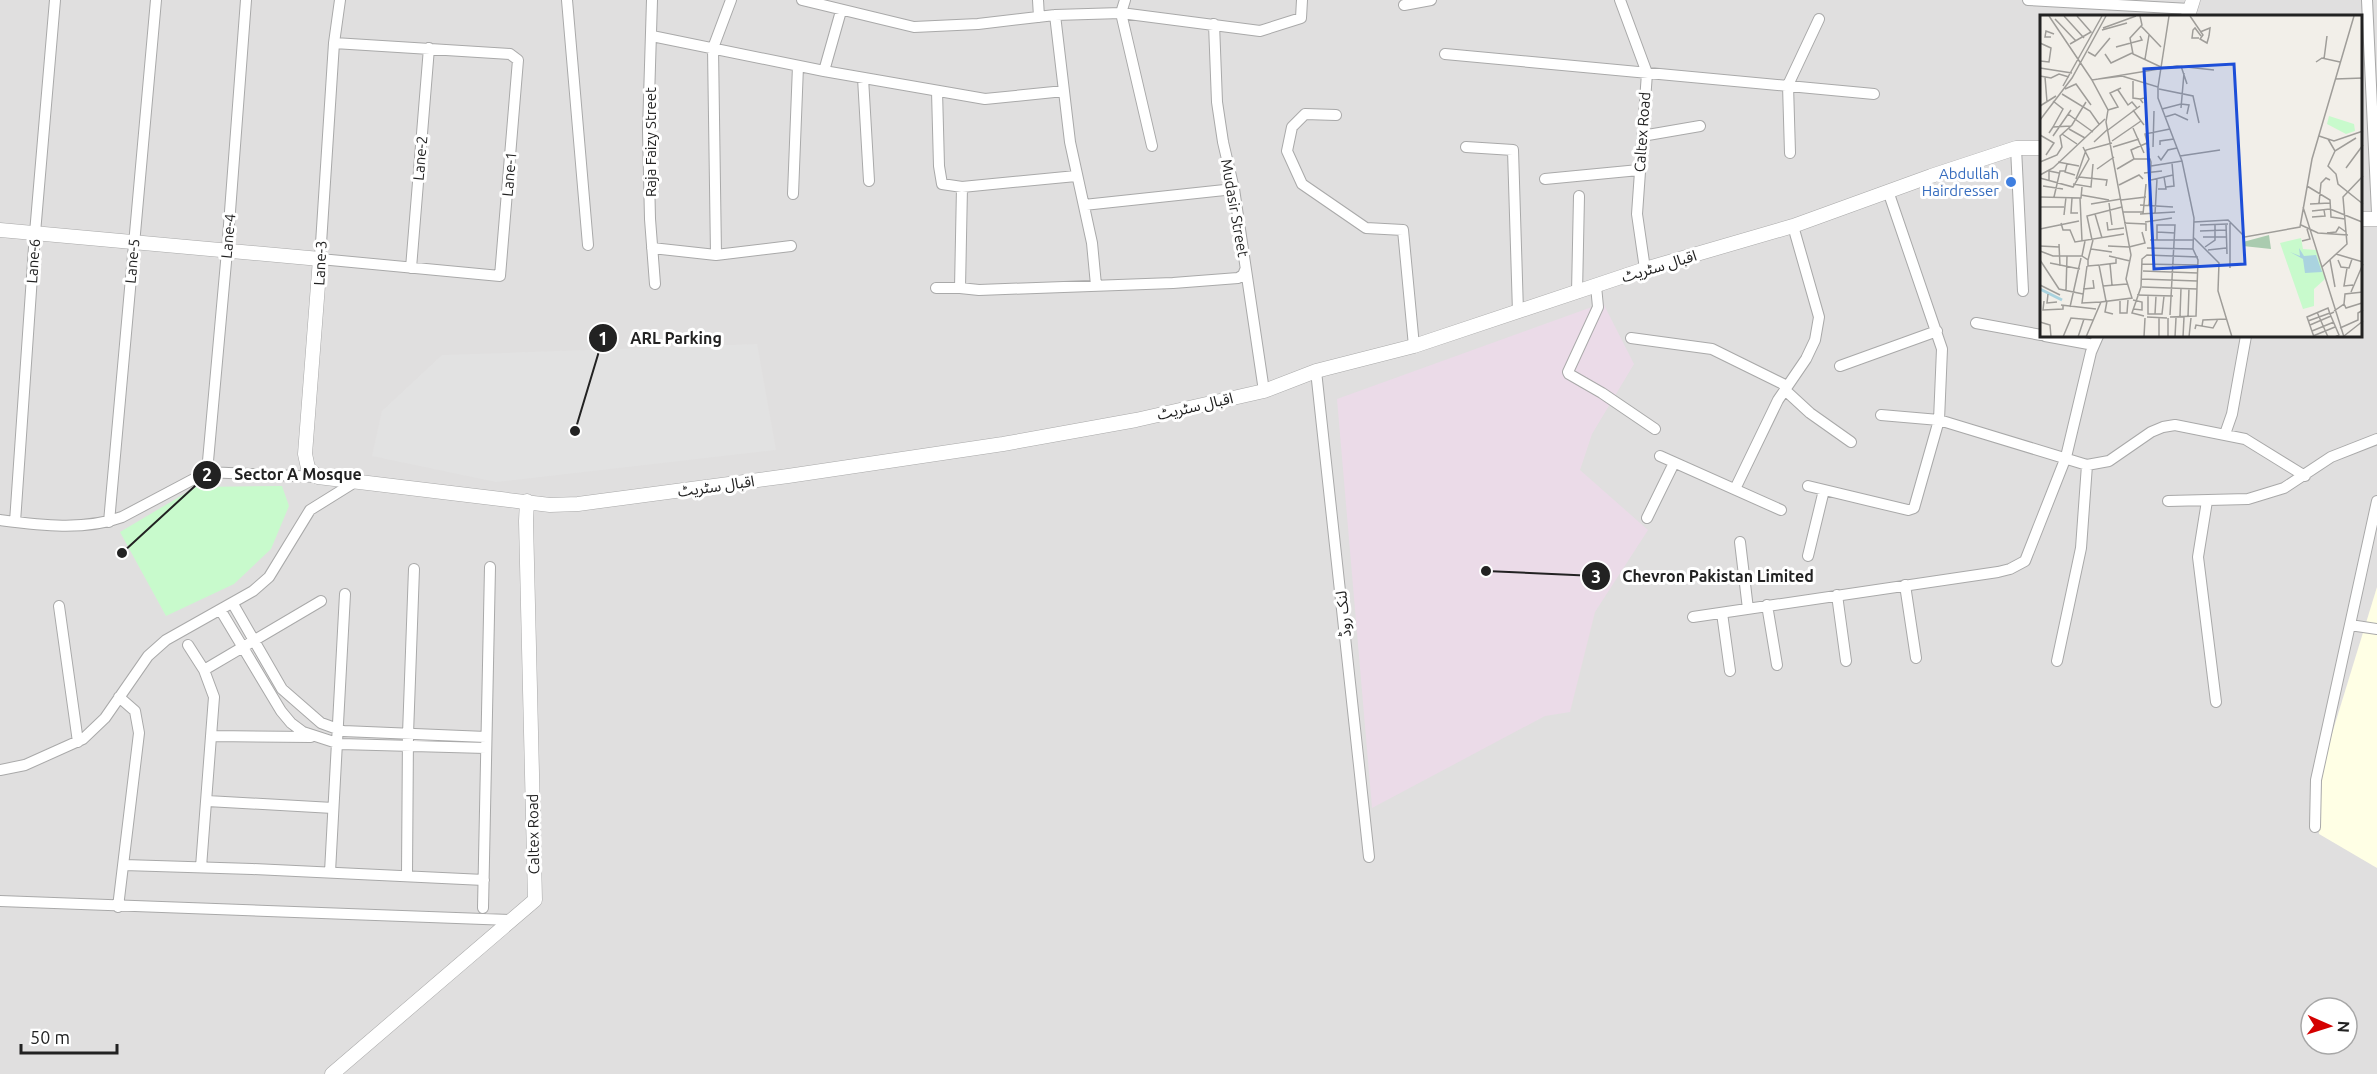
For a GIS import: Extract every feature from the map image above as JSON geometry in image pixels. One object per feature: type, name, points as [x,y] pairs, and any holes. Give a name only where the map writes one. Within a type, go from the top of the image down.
[{"type":"street","name":"Lane-6","points":[[15,522],[35,233],[55,0]]},
{"type":"street","name":"Lane-5","points":[[109,522],[156,0]]},
{"type":"street","name":"Lane-4","points":[[207,472],[246,0]]},
{"type":"street","name":"Lane-3","points":[[318,477],[308,468],[305,454],[334,43],[340,0]]},
{"type":"street","points":[[567,0],[588,245]]},
{"type":"street","name":"Raja Faizy Street","points":[[652,0],[648,131],[655,284]]},
{"type":"street","points":[[716,255],[713,48],[731,0]]},
{"type":"street","points":[[802,0],[914,27],[978,24],[1055,15],[1121,13],[1260,31],[1301,18],[1302,0]]},
{"type":"street","points":[[1038,0],[1039,17]]},
{"type":"street","points":[[1125,0],[1121,13],[1152,146]]},
{"type":"street","points":[[1404,5],[1431,0]]},
{"type":"street","name":"Caltex Road","points":[[1620,0],[1647,73],[1637,214],[1645,269]]},
{"type":"street","points":[[2028,0],[2109,2],[2190,8]]},
{"type":"street","points":[[2367,0],[2366,79],[2377,213]]},
{"type":"street","points":[[824,71],[841,11]]},
{"type":"street","points":[[1055,15],[1076,176],[1092,243],[1096,285]]},
{"type":"street","points":[[1790,153],[1788,85],[1819,19]]},
{"type":"street","name":"Mudasir Street","points":[[1214,24],[1217,102],[1234,189],[1264,391]]},
{"type":"street","points":[[652,36],[824,71],[985,99],[1064,91]]},
{"type":"street","points":[[334,43],[429,48]]},
{"type":"street","name":"Lane-1","points":[[411,268],[500,276],[519,72],[518,60],[510,54],[429,48]]},
{"type":"street","name":"Lane-2","points":[[411,268],[429,48]]},
{"type":"street","points":[[1445,54],[1874,94]]},
{"type":"street","points":[[793,194],[798,66]]},
{"type":"street","points":[[863,78],[869,182]]},
{"type":"street","points":[[937,91],[939,166],[942,184],[962,187],[1076,176]]},
{"type":"street","points":[[1336,115],[1305,114],[1292,127],[1287,151],[1302,184],[1366,228],[1403,230],[1414,346]]},
{"type":"street","points":[[1642,136],[1700,126]]},
{"type":"street","points":[[1466,147],[1513,150],[1518,312]]},
{"type":"street","points":[[2016,148],[2023,291]]},
{"type":"street","name":"اقبال سٹریٹ","points":[[318,477],[550,505],[592,502],[980,448],[1136,420],[1264,391],[1316,371],[1414,346],[1645,269],[1793,226],[2016,148],[2040,148]]},
{"type":"street","points":[[1545,179],[1639,170]]},
{"type":"street","points":[[960,288],[962,187]]},
{"type":"street","points":[[1084,205],[1234,189]]},
{"type":"street","points":[[1808,486],[1908,510],[1914,508],[1939,420],[1942,349],[1888,191]]},
{"type":"street","points":[[1577,293],[1579,196]]},
{"type":"street","points":[[1735,489],[1786,388],[1806,359],[1815,340],[1819,317],[1793,226]]},
{"type":"street","points":[[0,230],[411,268]]},
{"type":"street","points":[[652,248],[716,255],[791,246]]},
{"type":"street","points":[[936,288],[979,290],[1173,283],[1238,278],[1245,270]]},
{"type":"street","points":[[1596,286],[1598,308],[1568,372],[1654,429]]},
{"type":"street","points":[[1976,323],[2040,335]]},
{"type":"street","points":[[1840,366],[1937,331]]},
{"type":"street","points":[[1631,338],[1712,349],[1786,388],[1810,413],[1851,442]]},
{"type":"street","points":[[1693,617],[1998,572],[2025,561],[2066,457],[2096,341],[2064,338]]},
{"type":"street","points":[[2225,434],[2232,414],[2246,338]]},
{"type":"street","name":"لنک روڈ","points":[[1316,371],[1369,858]]},
{"type":"street","points":[[1881,415],[1939,420],[2087,465],[2109,461],[2151,432],[2175,425],[2244,439],[2305,476]]},
{"type":"street","points":[[2168,501],[2248,499],[2284,488],[2331,458],[2377,439]]},
{"type":"street","points":[[1660,456],[1781,510]]},
{"type":"street","points":[[1647,518],[1674,463]]},
{"type":"street","points":[[2057,661],[2081,548],[2087,465]]},
{"type":"street","points":[[0,520],[79,525],[109,522],[207,472],[318,477]]},
{"type":"street","points":[[0,770],[25,765],[78,742],[105,718],[148,656],[160,645],[184,630],[254,591],[269,577],[310,510],[355,482]]},
{"type":"street","points":[[1808,556],[1824,490]]},
{"type":"street","name":"Caltex Road","points":[[332,1074],[535,900],[527,501]]},
{"type":"street","points":[[2207,501],[2198,558],[2216,702]]},
{"type":"street","points":[[2315,827],[2316,780],[2377,501]]},
{"type":"street","points":[[1740,542],[1748,609]]},
{"type":"street","points":[[483,908],[490,567]]},
{"type":"street","points":[[406,876],[414,569]]},
{"type":"street","points":[[1905,585],[1916,658]]},
{"type":"street","points":[[330,872],[345,594]]},
{"type":"street","points":[[1837,595],[1846,661]]},
{"type":"street","points":[[204,670],[321,601]]},
{"type":"street","points":[[233,604],[282,689],[321,723],[339,730],[486,742]]},
{"type":"street","points":[[1767,605],[1777,665]]},
{"type":"street","points":[[59,606],[78,742]]},
{"type":"street","points":[[220,611],[291,723],[303,732],[337,743],[408,746],[486,742]]},
{"type":"street","points":[[1722,612],[1730,671]]},
{"type":"street","points":[[2350,625],[2377,629]]},
{"type":"street","points":[[188,645],[204,670],[214,697],[201,867]]},
{"type":"street","points":[[118,907],[139,732],[135,711],[119,697]]},
{"type":"street","points":[[211,736],[317,737]]},
{"type":"street","points":[[207,801],[333,808]]},
{"type":"street","points":[[124,865],[484,880]]},
{"type":"street","points":[[0,901],[512,920]]},
{"type":"shaded area","points":[[0,0],[2377,0],[2377,1074],[0,1074]]},
{"type":"shaded area","points":[[1603,303],[1634,364],[1592,434],[1580,470],[1648,530],[1595,612],[1570,712],[1545,716],[1372,808],[1337,399]]},
{"type":"shaded area","points":[[757,344],[776,450],[496,482],[372,456],[382,411],[442,355]]},
{"type":"shaded area","points":[[2377,587],[2377,868],[2319,834],[2323,763]]},
{"type":"green space","points":[[282,486],[289,506],[271,549],[234,584],[166,616],[120,532],[196,487]]},
{"type":"place","name":"Abdullah Hairdresser","points":[[2011,182]]},
{"type":"place","name":"ARL Parking","points":[[575,431]]},
{"type":"place","name":"Sector A Mosque","points":[[122,553]]},
{"type":"place","name":"Chevron Pakistan Limited","points":[[1486,571]]}]
